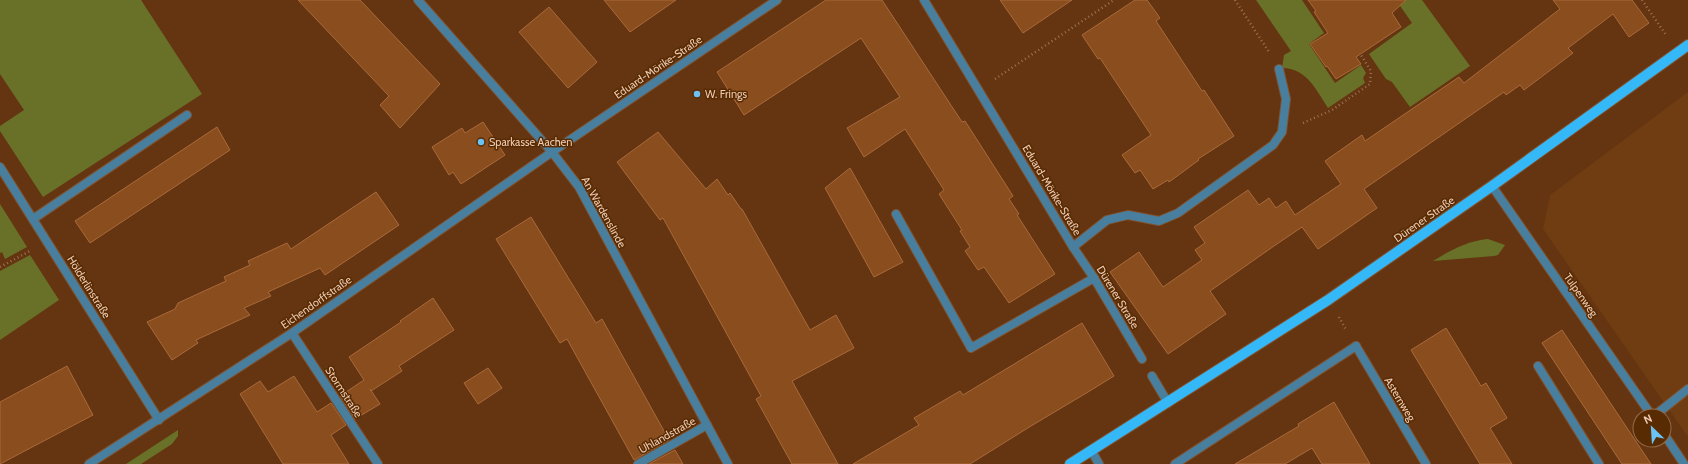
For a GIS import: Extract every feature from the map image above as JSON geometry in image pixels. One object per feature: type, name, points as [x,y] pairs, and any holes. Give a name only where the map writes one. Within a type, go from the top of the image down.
[{"type":"main road","name":"Dürener Straße","points":[[1070,464],[1328,300],[1492,186],[1688,45]]},
{"type":"street","name":"An Wardenslinde","points":[[418,0],[552,152],[579,187],[728,464]]},
{"type":"street","name":"Eduard-Mörike-Straße","points":[[552,152],[777,0]]},
{"type":"street","name":"Eduard-Mörike-Straße","points":[[924,0],[1073,247],[1107,220],[1128,215],[1159,221],[1178,213],[1273,145],[1282,132]]},
{"type":"street","points":[[1279,69],[1286,99],[1282,132]]},
{"type":"street","points":[[33,219],[187,115]]},
{"type":"street","name":"Eichendorffstraße","points":[[89,464],[292,333],[552,152]]},
{"type":"street","name":"Hölderlinstraße","points":[[0,167],[159,420]]},
{"type":"street","name":"Tulpenweg","points":[[1492,186],[1647,408]]},
{"type":"street","points":[[896,214],[971,348],[1094,278]]},
{"type":"street","name":"Dürener Straße","points":[[1073,247],[1094,278],[1142,359]]},
{"type":"street","name":"Stormstraße","points":[[292,333],[378,464]]},
{"type":"street","points":[[1175,464],[1356,346]]},
{"type":"street","name":"Asternweg","points":[[1356,346],[1426,464]]},
{"type":"street","points":[[1538,366],[1599,464]]},
{"type":"street","points":[[1152,376],[1168,403]]},
{"type":"street","points":[[1663,408],[1688,388]]},
{"type":"street","name":"Uhlandstraße","points":[[638,464],[707,425]]},
{"type":"street","points":[[1672,446],[1684,464]]},
{"type":"street","points":[[1091,450],[1099,464]]},
{"type":"path","points":[[979,90],[1114,0]]},
{"type":"path","points":[[1236,0],[1279,69]]},
{"type":"path","points":[[1642,0],[1678,52]]},
{"type":"path","points":[[1282,132],[1332,110],[1370,84],[1371,71],[1361,55]]},
{"type":"path","points":[[0,267],[48,242]]},
{"type":"path","points":[[1328,300],[1356,346]]},
{"type":"shaded area","points":[[1688,92],[1688,437],[1672,414],[1672,408],[1668,408],[1543,229],[1550,195]]},
{"type":"green space","points":[[0,0],[141,0],[202,94],[43,197],[0,131],[0,126],[24,110],[0,74]]},
{"type":"green space","points":[[1256,0],[1302,0],[1324,33],[1309,44],[1335,83],[1361,65],[1366,73],[1363,78],[1365,83],[1328,108],[1310,81],[1298,72],[1291,69],[1282,68],[1284,55],[1291,51]]},
{"type":"green space","points":[[1396,0],[1422,0],[1470,66],[1410,107],[1392,82],[1386,79],[1369,54],[1412,23]]},
{"type":"green space","points":[[0,204],[27,247],[5,259],[2,252],[0,253]]},
{"type":"green space","points":[[1488,239],[1505,245],[1498,255],[1433,261],[1459,247]]},
{"type":"green space","points":[[30,255],[59,300],[0,340],[0,271]]},
{"type":"green space","points":[[178,430],[178,436],[172,444],[141,464],[126,464]]},
{"type":"building","points":[[298,0],[360,0],[440,84],[400,128],[380,105],[389,96]]},
{"type":"building","points":[[604,0],[676,0],[630,32]]},
{"type":"building","points":[[826,0],[882,0],[962,122],[965,121],[1013,196],[1009,199],[1019,214],[1017,215],[1055,274],[1009,303],[984,267],[978,270],[965,251],[970,247],[960,231],[962,230],[939,194],[944,190],[905,129],[864,157],[847,128],[900,97],[861,38],[744,115],[717,72]]},
{"type":"building","points":[[1000,0],[1072,0],[1023,33]]},
{"type":"building","points":[[1135,0],[1147,0],[1160,18],[1156,21],[1202,91],[1204,90],[1234,136],[1198,159],[1199,160],[1169,182],[1168,180],[1153,189],[1140,170],[1135,173],[1122,155],[1151,135],[1100,58],[1098,59],[1082,35]]},
{"type":"building","points":[[1308,0],[1406,0],[1392,13],[1401,27],[1356,57],[1361,64],[1336,79],[1310,44],[1328,33]]},
{"type":"building","points":[[1553,0],[1632,0],[1649,23],[1629,37],[1613,14],[1568,48],[1573,53],[1524,90],[1520,85],[1506,95],[1504,92],[1364,189],[1377,208],[1318,249],[1302,227],[1274,246],[1210,291],[1226,314],[1168,354],[1110,272],[1139,252],[1163,287],[1202,260],[1195,250],[1205,243],[1194,227],[1248,190],[1259,205],[1269,198],[1276,208],[1286,201],[1295,215],[1341,184],[1325,161],[1362,135],[1365,141],[1459,77],[1464,83],[1560,9]]},
{"type":"building","points":[[549,7],[597,62],[568,88],[519,32]]},
{"type":"building","points":[[483,122],[505,155],[461,184],[453,172],[449,175],[432,147],[462,128],[465,133]]},
{"type":"building","points":[[217,127],[230,150],[90,243],[75,221]]},
{"type":"building","points":[[658,132],[706,189],[717,179],[728,195],[730,193],[742,209],[810,330],[836,315],[854,348],[792,381],[838,464],[792,464],[756,399],[761,396],[663,218],[660,220],[617,162]]},
{"type":"building","points":[[850,168],[903,262],[874,277],[825,188]]},
{"type":"building","points":[[376,192],[399,225],[325,275],[320,268],[268,292],[271,296],[244,308],[250,315],[196,340],[198,343],[172,360],[147,322],[175,309],[178,303],[226,281],[224,277],[250,265],[248,261],[287,243],[291,249]]},
{"type":"building","points":[[531,217],[596,323],[602,319],[669,440],[634,460],[567,339],[560,343],[496,239]]},
{"type":"building","points":[[433,298],[454,330],[399,366],[402,371],[371,391],[380,404],[355,419],[340,396],[364,380],[349,357],[401,322],[400,321]]},
{"type":"building","points":[[1082,323],[1114,376],[970,464],[853,464],[919,425],[914,418],[960,391],[963,395]]},
{"type":"building","points":[[1446,328],[1481,386],[1486,383],[1507,418],[1490,428],[1512,464],[1480,464],[1411,350]]},
{"type":"building","points":[[1562,330],[1632,435],[1632,448],[1640,448],[1651,464],[1622,464],[1542,343]]},
{"type":"building","points":[[67,366],[93,415],[0,464],[0,402]]},
{"type":"building","points":[[488,368],[502,388],[478,404],[464,383]]},
{"type":"building","points":[[294,376],[317,412],[331,403],[346,425],[331,435],[349,464],[283,464],[240,394],[260,381],[268,392]]},
{"type":"building","points":[[1334,402],[1370,464],[1322,464],[1312,448],[1285,464],[1235,464],[1299,426],[1298,424]]},
{"type":"building","points":[[675,450],[683,464],[649,464]]},
{"type":"place","name":"W. Frings","points":[[697,94]]},
{"type":"place","name":"Sparkasse Aachen","points":[[481,142]]}]
